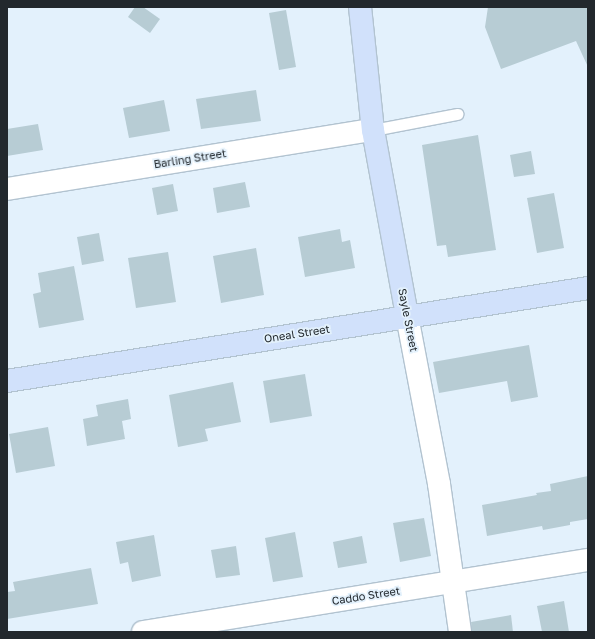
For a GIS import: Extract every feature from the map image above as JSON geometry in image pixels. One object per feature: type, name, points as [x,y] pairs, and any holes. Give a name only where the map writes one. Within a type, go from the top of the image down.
[{"type":"street","name":"Sayle Street","points":[[360,7],[373,130],[439,484],[451,582],[460,632]]},
{"type":"street","name":"Barling Street","points":[[7,189],[373,130]]},
{"type":"street","name":"Oneal Street","points":[[7,380],[588,288]]},
{"type":"street","name":"Caddo Street","points":[[143,632],[588,560]]},
{"type":"lane","points":[[373,130],[458,114]]},
{"type":"building","points":[[135,7],[143,7],[160,19],[150,33],[128,17]]},
{"type":"building","points":[[488,7],[588,7],[588,67],[576,41],[501,69],[485,27]]},
{"type":"building","points":[[286,10],[296,67],[279,70],[269,13]]},
{"type":"building","points":[[256,90],[261,121],[201,129],[196,99]]},
{"type":"building","points":[[164,100],[170,131],[129,138],[123,108]]},
{"type":"building","points":[[38,124],[43,150],[7,156],[7,129]]},
{"type":"building","points":[[478,135],[496,250],[448,257],[446,245],[437,246],[422,145]]},
{"type":"building","points":[[531,151],[535,174],[514,177],[510,155]]},
{"type":"building","points":[[245,182],[250,207],[217,213],[213,188]]},
{"type":"building","points":[[173,184],[178,211],[157,215],[152,188]]},
{"type":"building","points":[[554,193],[564,248],[537,253],[527,198]]},
{"type":"building","points":[[340,229],[342,242],[350,240],[355,268],[305,277],[298,237]]},
{"type":"building","points":[[99,233],[104,261],[82,265],[77,237]]},
{"type":"building","points":[[256,248],[264,295],[221,303],[213,256]]},
{"type":"building","points":[[168,252],[176,302],[136,308],[128,258]]},
{"type":"building","points":[[74,266],[84,320],[39,328],[33,294],[41,292],[38,273]]},
{"type":"building","points":[[529,345],[538,397],[511,402],[507,381],[439,393],[433,362]]},
{"type":"building","points":[[305,374],[312,416],[270,423],[263,381]]},
{"type":"building","points":[[233,382],[241,422],[205,429],[208,441],[178,447],[169,395]]},
{"type":"building","points":[[128,399],[131,419],[122,421],[125,439],[87,446],[83,419],[98,416],[96,405]]},
{"type":"building","points":[[48,427],[55,466],[16,473],[9,434]]},
{"type":"building","points":[[588,476],[588,519],[570,522],[570,525],[543,530],[542,526],[487,536],[482,505],[537,495],[536,493],[551,491],[550,484]]},
{"type":"building","points":[[424,518],[431,556],[400,562],[393,523]]},
{"type":"building","points":[[295,532],[303,577],[273,582],[265,538]]},
{"type":"building","points":[[154,535],[161,576],[132,582],[128,562],[120,564],[116,542]]},
{"type":"building","points":[[362,536],[367,563],[338,568],[333,542]]},
{"type":"building","points":[[236,546],[240,575],[216,578],[211,550]]},
{"type":"building","points":[[91,568],[98,604],[7,619],[7,592],[15,591],[13,582]]},
{"type":"building","points":[[564,601],[569,632],[542,632],[537,606]]},
{"type":"building","points":[[511,615],[513,632],[472,632],[471,622]]}]
